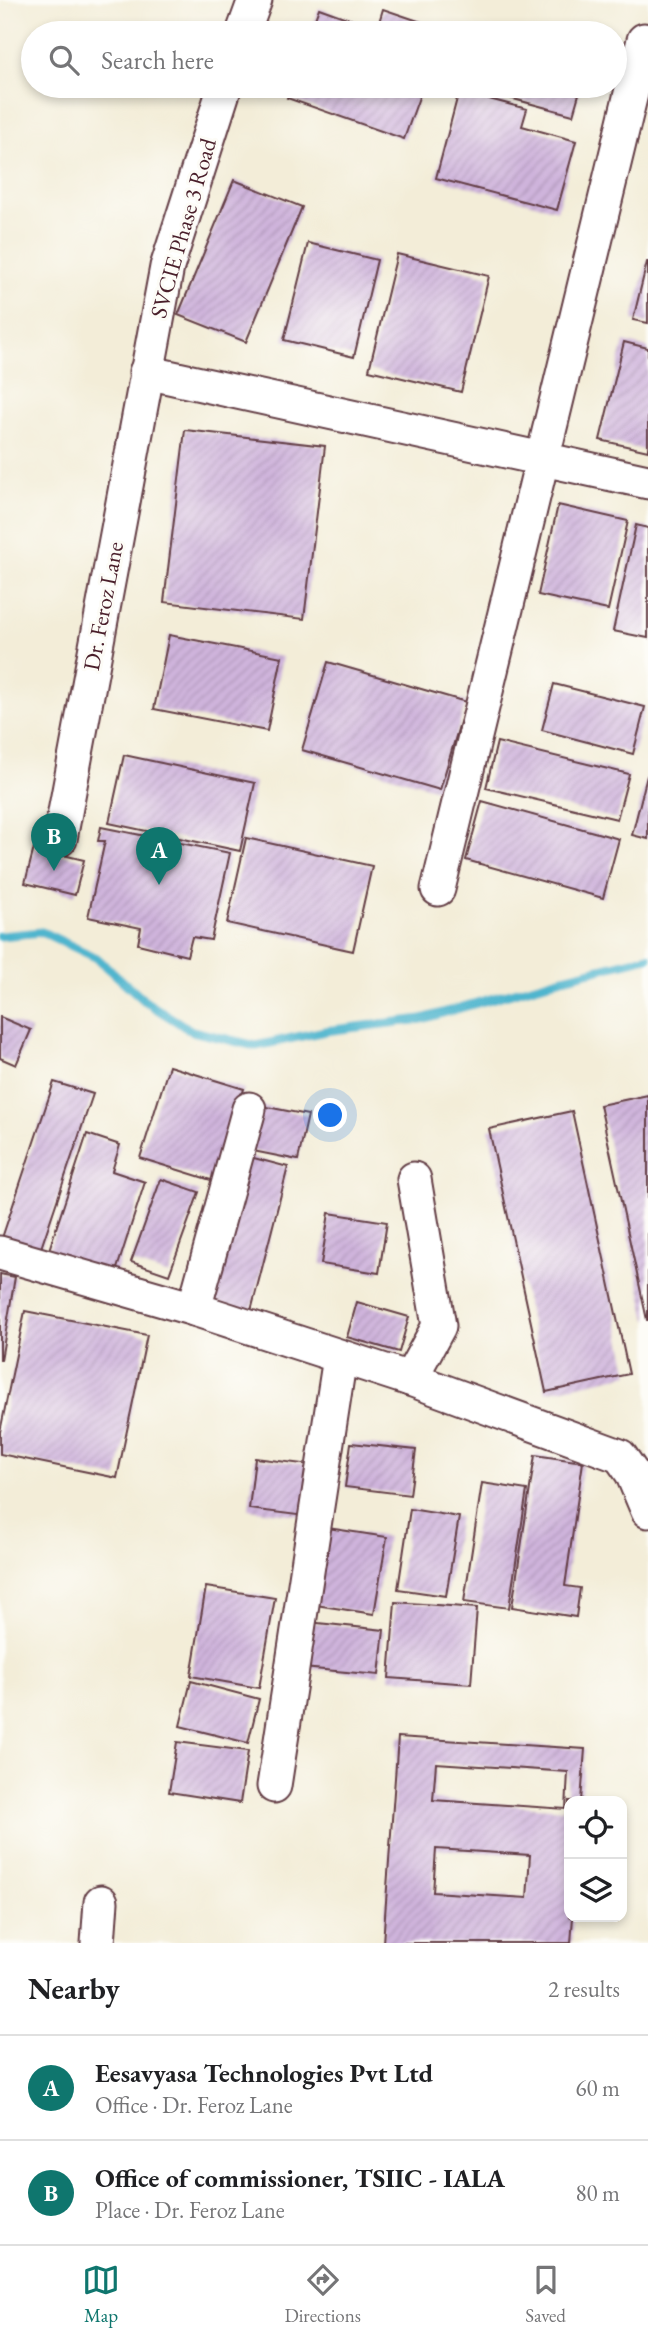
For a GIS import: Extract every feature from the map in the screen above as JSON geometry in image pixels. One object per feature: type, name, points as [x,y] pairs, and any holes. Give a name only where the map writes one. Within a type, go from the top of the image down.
[{"type":"street","points":[[247,21],[255,0]]},
{"type":"street","points":[[438,888],[644,40]]},
{"type":"street","name":"SVCIE Phase 3 Road","points":[[146,372],[167,267],[221,98]]},
{"type":"street","points":[[146,372],[648,482]]},
{"type":"street","name":"Dr. Feroz Lane","points":[[60,839],[146,372]]},
{"type":"street","points":[[194,1309],[249,1109]]},
{"type":"street","points":[[410,1379],[439,1326],[414,1179]]},
{"type":"street","points":[[0,1253],[194,1309],[410,1379],[620,1456],[646,1502]]},
{"type":"street","points":[[274,1786],[340,1357]]},
{"type":"street","points":[[98,1943],[101,1902]]},
{"type":"building","points":[[319,8],[355,21],[314,21]]},
{"type":"building","points":[[383,9],[418,21],[379,21]]},
{"type":"building","points":[[287,98],[419,98],[404,139]]},
{"type":"building","points":[[457,98],[485,98],[527,109],[522,126],[576,141],[557,210],[436,178]]},
{"type":"building","points":[[510,98],[578,98],[573,115]]},
{"type":"building","points":[[234,180],[302,207],[246,342],[178,315]]},
{"type":"building","points":[[308,243],[377,260],[354,357],[284,340]]},
{"type":"building","points":[[397,254],[489,276],[461,392],[369,370]]},
{"type":"building","points":[[648,262],[648,323],[633,320]]},
{"type":"building","points":[[624,342],[648,348],[648,451],[600,440]]},
{"type":"building","points":[[185,430],[325,446],[304,619],[164,602]]},
{"type":"building","points":[[558,505],[628,521],[608,610],[538,595]]},
{"type":"building","points":[[636,525],[648,528],[648,638],[613,631]]},
{"type":"building","points":[[169,635],[282,657],[267,731],[154,709]]},
{"type":"building","points":[[328,662],[466,702],[440,790],[302,750]]},
{"type":"building","points":[[554,684],[645,707],[633,754],[542,730]]},
{"type":"building","points":[[497,742],[629,774],[617,819],[486,788]]},
{"type":"building","points":[[124,755],[255,783],[240,851],[109,823]]},
{"type":"building","points":[[648,776],[648,839],[632,835]]},
{"type":"building","points":[[482,801],[619,839],[603,898],[466,860]]},
{"type":"building","points":[[101,827],[230,853],[211,940],[192,937],[187,956],[138,944],[141,928],[88,917],[105,841],[98,841]]},
{"type":"building","points":[[246,838],[372,866],[353,951],[227,923]]},
{"type":"building","points":[[34,848],[84,860],[75,895],[25,883]]},
{"type":"building","points":[[0,1017],[31,1030],[16,1065],[0,1058]]},
{"type":"building","points":[[169,1066],[244,1089],[214,1181],[140,1158]]},
{"type":"building","points":[[54,1082],[93,1094],[39,1254],[1,1241]]},
{"type":"building","points":[[648,1095],[648,1320],[647,1320],[600,1105]]},
{"type":"building","points":[[257,1105],[308,1115],[298,1160],[248,1150]]},
{"type":"building","points":[[572,1111],[629,1374],[546,1392],[489,1129]]},
{"type":"building","points":[[87,1134],[120,1145],[112,1171],[145,1182],[115,1275],[48,1253]]},
{"type":"building","points":[[246,1156],[288,1167],[251,1311],[209,1300]]},
{"type":"building","points":[[161,1179],[199,1192],[169,1275],[131,1262]]},
{"type":"building","points":[[329,1213],[387,1222],[379,1273],[321,1264]]},
{"type":"building","points":[[0,1274],[15,1277],[1,1360],[0,1360]]},
{"type":"building","points":[[357,1302],[409,1317],[399,1352],[347,1337]]},
{"type":"building","points":[[25,1311],[147,1335],[117,1478],[0,1454],[0,1432]]},
{"type":"building","points":[[351,1443],[416,1450],[410,1495],[345,1487]]},
{"type":"building","points":[[535,1455],[583,1462],[565,1586],[580,1588],[576,1617],[512,1607]]},
{"type":"building","points":[[255,1458],[311,1465],[305,1516],[249,1509]]},
{"type":"building","points":[[482,1483],[527,1490],[509,1608],[464,1602]]},
{"type":"building","points":[[410,1509],[459,1517],[446,1596],[398,1589]]},
{"type":"building","points":[[321,1527],[387,1537],[374,1614],[309,1604]]},
{"type":"building","points":[[206,1587],[275,1598],[259,1688],[191,1676]]},
{"type":"building","points":[[395,1602],[477,1608],[471,1684],[389,1678]]},
{"type":"building","points":[[308,1622],[384,1630],[379,1675],[303,1668]]},
{"type":"building","points":[[191,1681],[259,1699],[248,1743],[180,1726]]},
{"type":"building","points":[[398,1737],[585,1749],[581,1796],[567,1796],[568,1772],[436,1763],[433,1800],[564,1809],[564,1922],[573,1922],[571,1943],[383,1943]],"holes":[[[436,1849],[530,1855],[527,1898],[433,1892]]]},
{"type":"building","points":[[177,1742],[248,1751],[240,1803],[169,1792]]},
{"type":"waterway","points":[[0,936],[42,932],[97,958],[146,1002],[192,1031],[256,1046],[325,1031],[422,1019],[559,979],[648,957]]},
{"type":"place","name":"Office of commissioner, TSIIC - IALA","points":[[54,871]]},
{"type":"place","name":"Eesavyasa Technologies Pvt Ltd","points":[[159,885]]}]
